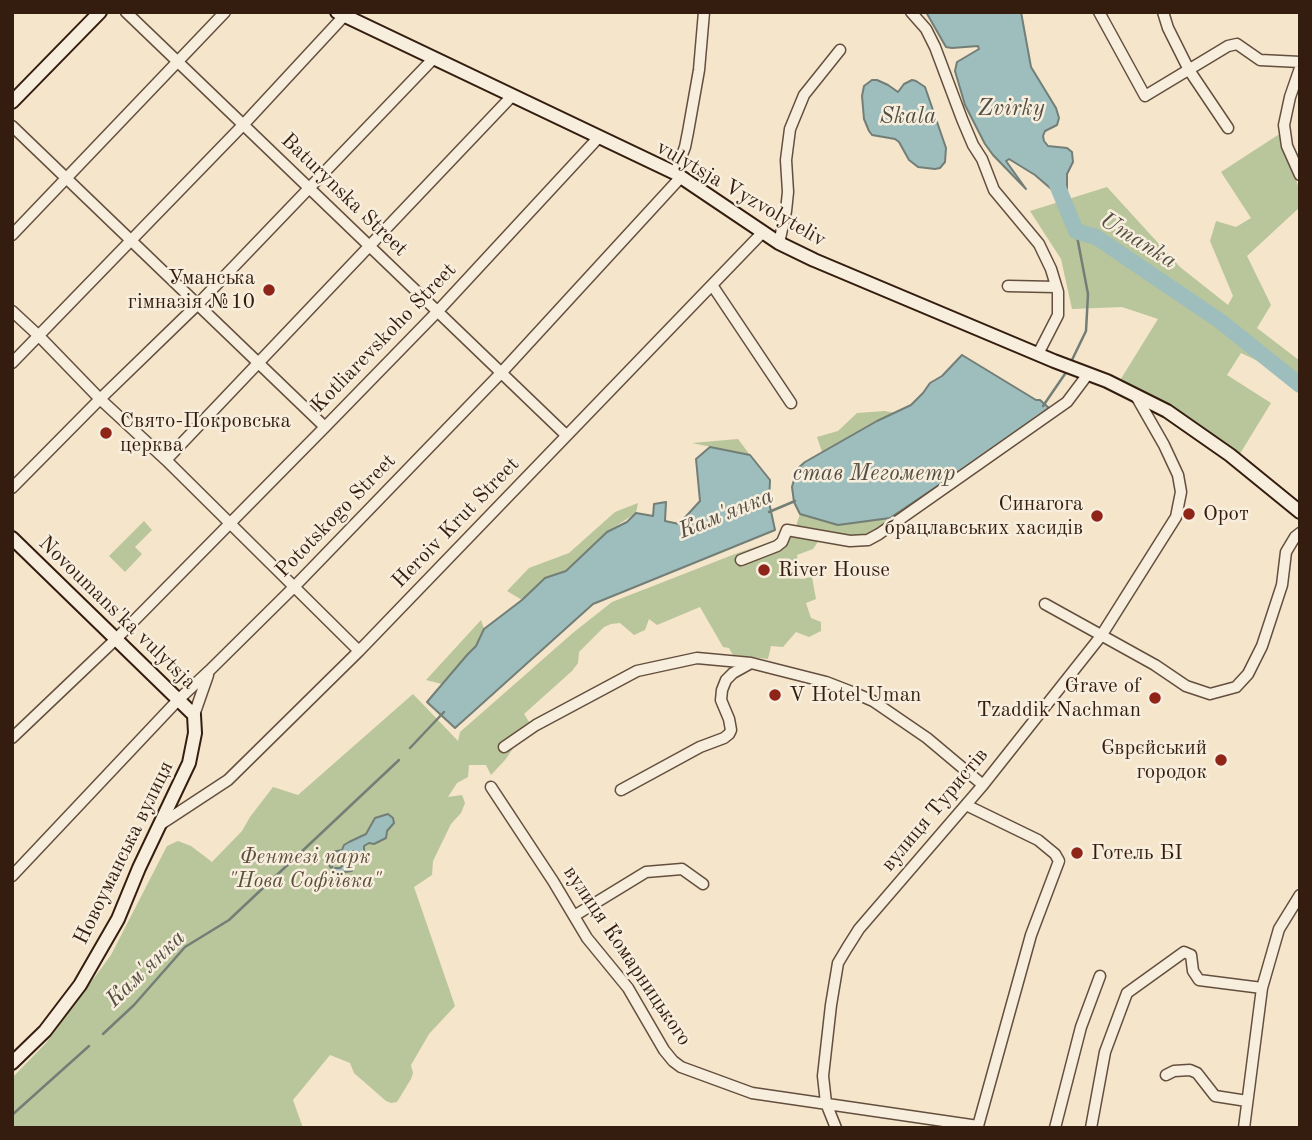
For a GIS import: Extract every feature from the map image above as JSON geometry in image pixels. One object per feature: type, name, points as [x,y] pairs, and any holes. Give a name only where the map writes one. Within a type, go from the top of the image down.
[{"type":"main road","points":[[12,102],[100,12]]},
{"type":"main road","name":"vulytsja Vyzvolyteliv","points":[[341,14],[678,175],[779,243],[1135,394],[1167,411],[1230,455],[1300,512]]},
{"type":"main road","name":"Novoumans'ka vulytsja","points":[[12,538],[194,715]]},
{"type":"main road","name":"Новоуманська вулиця","points":[[12,1063],[45,1031],[80,985],[118,919],[189,763],[195,733],[194,715]]},
{"type":"street","name":"Baturynska Street","points":[[126,12],[566,435]]},
{"type":"street","points":[[12,235],[225,12]]},
{"type":"street","points":[[678,175],[699,70],[704,12]]},
{"type":"street","points":[[911,12],[926,29],[935,47],[962,119],[994,190],[1040,244],[1056,287],[1058,315],[1038,354]]},
{"type":"street","points":[[1099,12],[1145,96],[1228,46],[1237,44],[1260,60],[1300,62]]},
{"type":"street","points":[[1163,12],[1189,70],[1228,128]]},
{"type":"street","points":[[12,363],[243,125],[341,14]]},
{"type":"street","points":[[779,243],[788,192],[786,160],[790,129],[804,94],[840,50]]},
{"type":"street","points":[[12,488],[197,305],[434,58]]},
{"type":"street","points":[[1299,176],[1287,146],[1284,125],[1300,68]]},
{"type":"street","points":[[166,460],[512,96]]},
{"type":"street","points":[[12,126],[325,427]]},
{"type":"street","name":"Kotliarevskoho Street","points":[[12,738],[116,639],[438,312],[598,137]]},
{"type":"street","name":"Pototskogo Street","points":[[12,876],[178,700],[294,587],[500,373],[678,175]]},
{"type":"street","name":"Heroiv Krut Street","points":[[161,824],[228,780],[359,651],[763,233]]},
{"type":"street","points":[[712,285],[791,403]]},
{"type":"street","points":[[1007,286],[1056,287]]},
{"type":"street","points":[[12,312],[359,651]]},
{"type":"street","points":[[741,560],[777,546],[782,542],[787,530],[850,541],[868,540],[1067,402],[1084,373]]},
{"type":"street","name":"вулиця Туристів","points":[[836,1128],[826,1103],[823,1076],[838,963],[859,929],[983,785],[1101,636],[1175,517],[1181,492],[1178,475],[1135,394]]},
{"type":"street","points":[[1045,604],[1155,665],[1186,686],[1210,694],[1236,687],[1248,674],[1262,646],[1282,585],[1286,552],[1300,533]]},
{"type":"street","points":[[504,747],[536,725],[637,671],[697,658],[751,663],[826,682],[873,701],[927,738],[983,785]]},
{"type":"street","points":[[621,790],[729,734],[732,730],[721,700],[722,690],[733,673],[751,663]]},
{"type":"street","points":[[194,715],[209,671]]},
{"type":"street","name":"вулиця Комарницького","points":[[491,787],[587,938],[628,988],[664,1050],[681,1068],[752,1093],[979,1127]]},
{"type":"street","points":[[966,805],[1038,840],[1055,854],[1059,861],[1031,936],[979,1127]]},
{"type":"street","points":[[575,916],[646,872],[682,869],[703,884]]},
{"type":"street","points":[[1244,1128],[1262,988],[1279,929],[1300,895]]},
{"type":"street","points":[[1091,1128],[1105,1052],[1127,993],[1184,952],[1191,955],[1192,971],[1199,980],[1262,988]]},
{"type":"street","points":[[1055,1128],[1081,1027],[1100,976]]},
{"type":"street","points":[[1166,1074],[1190,1070],[1197,1073],[1215,1096],[1247,1101]]},
{"type":"green space","points":[[1281,133],[1300,192],[1300,207],[1247,256],[1271,305],[1257,328],[1300,361],[1300,394],[1273,368],[1241,353],[1227,375],[1271,403],[1238,457],[1119,382],[1158,319],[1122,307],[1072,309],[1061,259],[1030,211],[1107,187],[1180,267],[1228,305],[1233,296],[1210,241],[1216,221],[1236,227],[1251,218],[1221,172]]},
{"type":"green space","points":[[857,413],[895,413],[822,452],[817,437],[838,431]]},
{"type":"green space","points":[[738,439],[750,455],[692,443]]},
{"type":"green space","name":"Фентезі парк \"Нова Софіївка\"","points":[[932,491],[868,540],[822,536],[813,549],[797,555],[800,579],[812,577],[816,599],[806,603],[811,618],[821,622],[821,631],[809,637],[796,632],[783,647],[771,646],[768,659],[733,655],[729,648],[723,647],[700,607],[657,625],[649,619],[645,630],[634,635],[620,623],[611,624],[604,627],[579,652],[578,663],[572,671],[524,714],[533,728],[524,733],[491,775],[486,765],[469,765],[468,777],[457,783],[448,797],[462,795],[465,803],[461,813],[451,824],[433,861],[432,875],[414,887],[455,1006],[429,1034],[411,1065],[411,1079],[397,1102],[386,1101],[354,1073],[350,1063],[330,1055],[293,1100],[303,1128],[12,1128],[12,1078],[46,1043],[111,955],[167,846],[178,841],[191,846],[212,862],[242,831],[273,787],[298,795],[413,694],[458,741],[460,732],[612,602],[784,537],[796,526],[800,514],[838,525],[890,518]]},
{"type":"green space","points":[[638,503],[636,513],[607,532],[566,571],[545,578],[522,600],[507,591],[529,568],[569,553],[615,512]]},
{"type":"green space","points":[[144,521],[152,530],[135,547],[142,554],[125,572],[109,556]]},
{"type":"green space","points":[[481,620],[484,629],[477,646],[442,684],[426,680]]},
{"type":"water","name":"Zvirky","points":[[926,12],[1021,12],[1031,67],[1056,108],[1059,118],[1057,125],[1045,131],[1044,141],[1048,146],[1067,148],[1072,152],[1073,162],[1067,174],[1067,189],[1057,194],[1035,175],[1009,159],[1006,161],[1026,189],[993,155],[965,105],[955,71],[957,62],[979,49],[978,46],[946,47]]},
{"type":"water","name":"Skala","points":[[872,80],[888,85],[898,92],[904,84],[912,80],[925,87],[946,148],[945,162],[940,168],[918,167],[909,160],[895,139],[872,135],[864,119],[862,96],[864,86]]},
{"type":"water","name":"став Мегометр","points":[[962,355],[1040,400],[1049,408],[1021,430],[890,518],[838,525],[800,514],[794,502],[792,487],[797,469],[877,421],[911,405],[930,383],[942,376]]},
{"type":"water","points":[[710,447],[750,455],[770,480],[769,502],[775,530],[593,604],[455,728],[427,702],[476,646],[484,629],[522,600],[545,578],[566,571],[607,532],[627,522],[636,513],[653,516],[654,504],[666,502],[665,521],[679,524],[700,501],[696,459]]},
{"type":"water","points":[[388,814],[394,823],[387,831],[386,838],[364,846],[364,852],[370,854],[367,860],[359,864],[359,855],[353,851],[348,854],[347,860],[347,864],[353,868],[352,871],[337,873],[335,868],[343,865],[338,863],[337,859],[332,868],[330,867],[328,862],[332,852],[342,850],[344,845],[366,834],[375,818]]},
{"type":"waterway","name":"Umanka","points":[[1053,175],[1076,231],[1096,237],[1220,321],[1300,385]]},
{"type":"waterway","name":"Кам'янка","points":[[1071,362],[1086,331],[1088,294],[1076,231]]},
{"type":"waterway","name":"Кам'янка","points":[[1043,406],[1067,371]]},
{"type":"waterway","name":"Кам'янка","points":[[769,512],[795,501]]},
{"type":"waterway","name":"Кам'янка","points":[[410,748],[444,712]]},
{"type":"waterway","name":"Кам'янка","points":[[103,1034],[134,1005],[185,947],[229,920],[399,760]]},
{"type":"waterway","name":"Кам'янка","points":[[12,1115],[89,1046]]},
{"type":"place","name":"Уманська гімназія №10","points":[[269,290]]},
{"type":"place","name":"Свято-Покровська церква","points":[[106,433]]},
{"type":"place","name":"Орот","points":[[1189,514]]},
{"type":"place","name":"Синагога брацлавських хасидів","points":[[1097,516]]},
{"type":"place","name":"River House","points":[[764,570]]},
{"type":"place","name":"V Hotel Uman","points":[[775,695]]},
{"type":"place","name":"Grave of Tzaddik Nachman","points":[[1155,698]]},
{"type":"place","name":"Єврєйський городок","points":[[1221,760]]},
{"type":"place","name":"Готель БІ","points":[[1077,853]]}]
